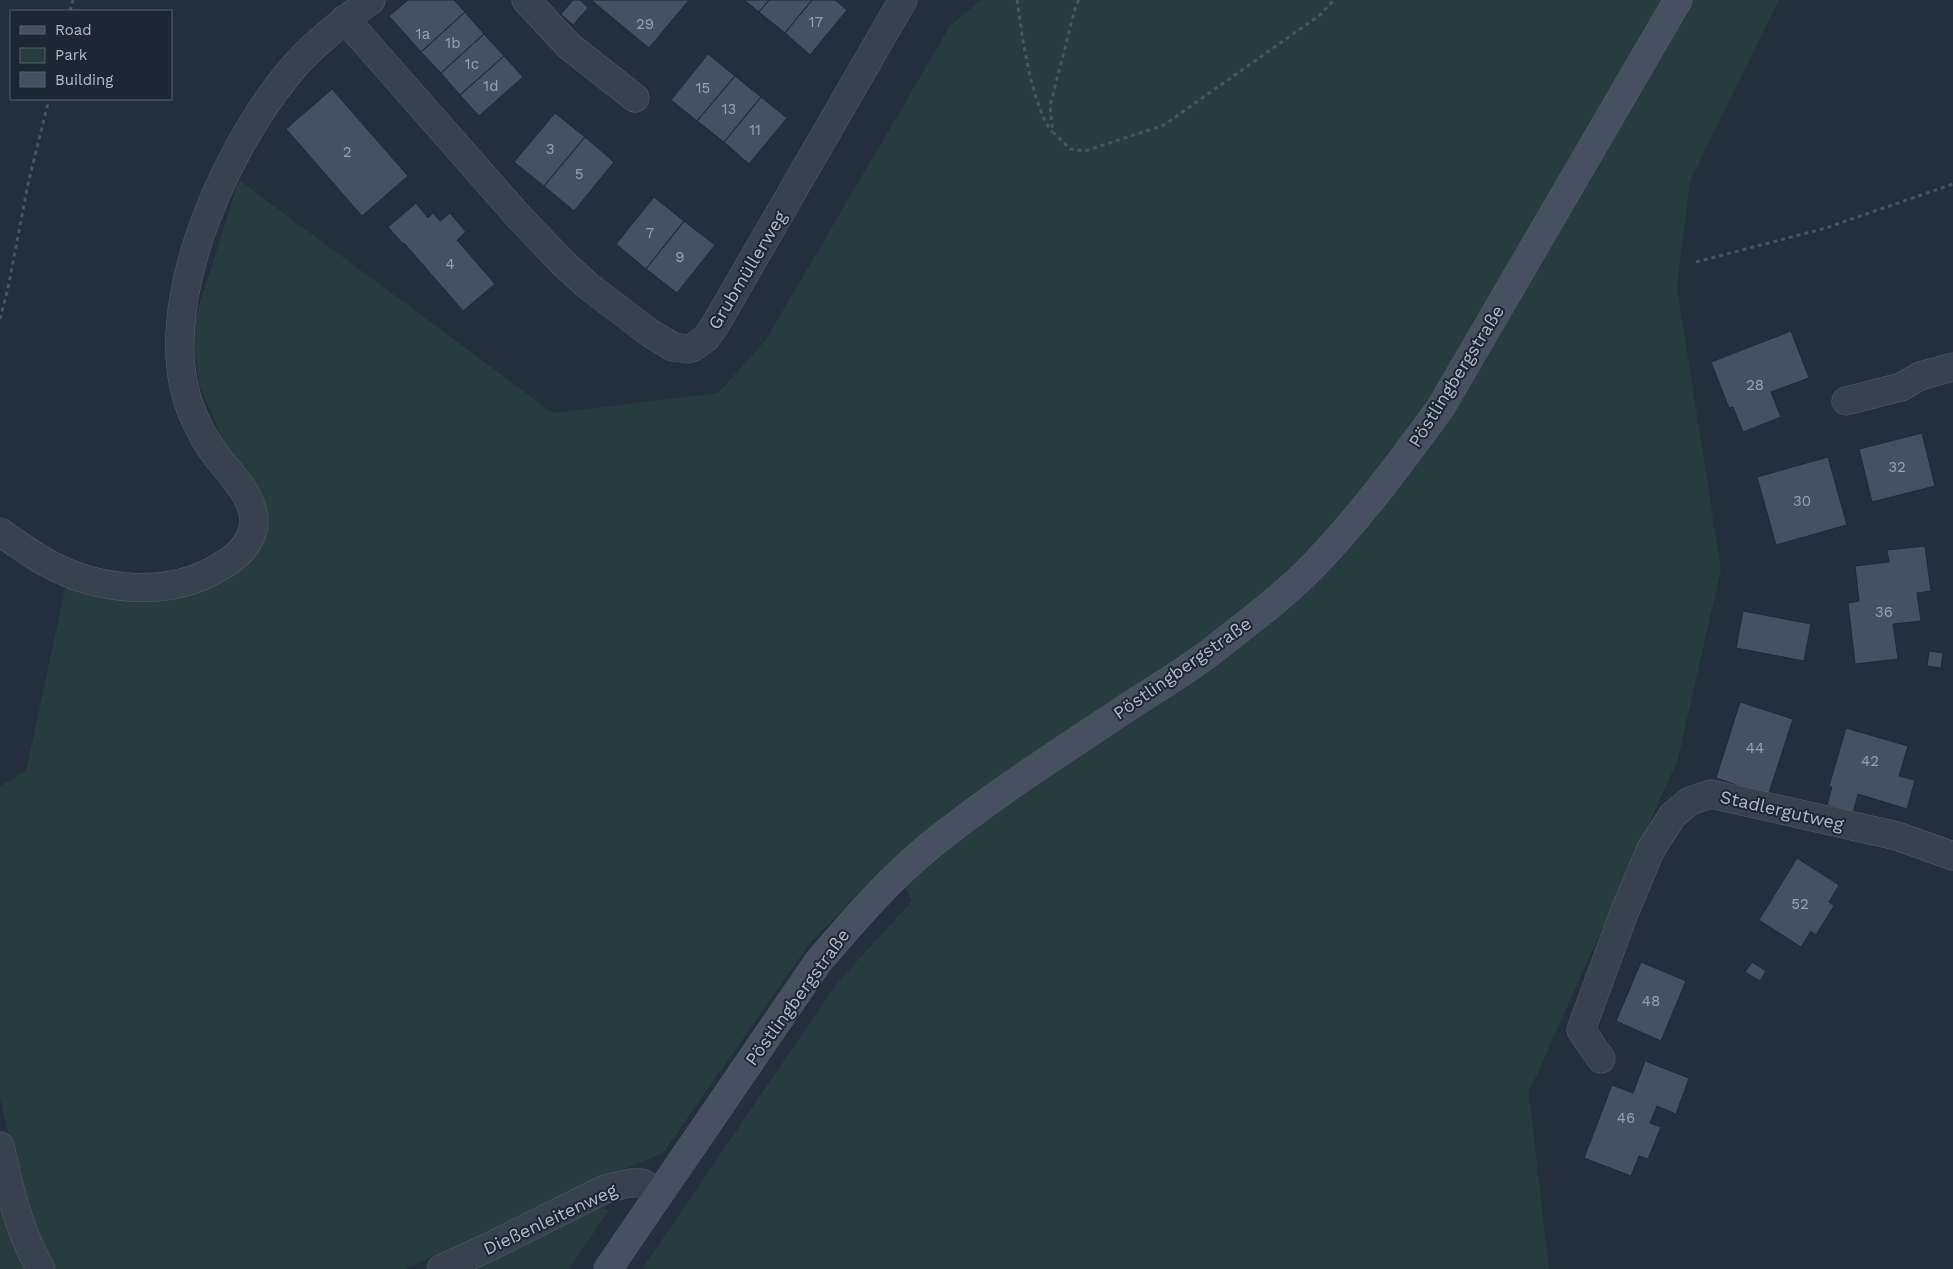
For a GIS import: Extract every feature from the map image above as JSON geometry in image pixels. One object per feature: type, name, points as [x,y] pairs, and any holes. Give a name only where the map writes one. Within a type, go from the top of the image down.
[{"type":"main road","name":"Pöstlingbergstraße","points":[[608,1269],[818,962],[854,919],[890,881],[933,844],[989,802],[1215,649],[1266,608],[1312,566],[1356,520],[1397,468],[1441,407],[1678,0]]},
{"type":"street","points":[[0,532],[67,573],[106,584],[125,587],[166,586],[190,581],[230,562],[245,547],[253,527],[254,517],[251,506],[194,419],[186,395],[182,374],[180,344],[185,291],[192,258],[223,181],[256,120],[287,75],[300,60],[346,19],[371,0]]},
{"type":"street","points":[[526,0],[569,46],[636,98]]},
{"type":"street","name":"Grubmüllerweg","points":[[346,19],[519,217],[562,262],[588,286],[650,333],[673,347],[688,349],[700,343],[714,327],[903,0]]},
{"type":"street","points":[[1846,401],[1901,387],[1920,376],[1953,367]]},
{"type":"street","name":"Stadlergutweg","points":[[1601,1059],[1581,1030],[1624,912],[1651,849],[1673,815],[1690,801],[1711,794],[1897,836],[1953,856]]},
{"type":"street","points":[[0,1146],[24,1231],[41,1269]]},
{"type":"street","name":"Dießenleitenweg","points":[[441,1269],[605,1189],[630,1183],[642,1183],[659,1194]]},
{"type":"path","points":[[1017,0],[1020,26],[1043,117],[1053,132],[1070,149],[1086,151],[1164,125],[1320,15],[1334,0]]},
{"type":"path","points":[[1053,132],[1050,106],[1076,5],[1079,0]]},
{"type":"path","points":[[0,319],[8,288],[28,184],[49,100]]},
{"type":"path","points":[[1696,262],[1826,228],[1953,184]]},
{"type":"green space","points":[[981,0],[1779,0],[1690,181],[1677,287],[1721,569],[1678,759],[1529,1092],[1549,1269],[642,1269],[837,983],[912,901],[891,860],[810,943],[663,1153],[566,1193],[494,1230],[404,1269],[55,1269],[34,1227],[18,1175],[0,1099],[0,786],[26,771],[67,580],[196,589],[252,520],[231,459],[199,384],[192,328],[239,180],[553,413],[718,393],[765,341],[950,26]]},
{"type":"green space","points":[[0,1200],[27,1269],[0,1269]]},
{"type":"green space","points":[[602,1208],[609,1210],[569,1269],[473,1269],[592,1210]]},
{"type":"building","points":[[408,0],[454,0],[465,12],[421,52],[389,16]]},
{"type":"building","points":[[573,0],[580,0],[588,8],[573,25],[561,14]]},
{"type":"building","points":[[591,0],[689,0],[649,48]]},
{"type":"building","points":[[744,0],[769,0],[759,12]]},
{"type":"building","points":[[769,0],[812,0],[785,33],[759,12]]},
{"type":"building","points":[[812,0],[835,0],[847,10],[810,55],[785,33]]},
{"type":"building","points":[[465,12],[484,34],[441,73],[421,52]]},
{"type":"building","points":[[484,34],[504,56],[460,95],[441,73]]},
{"type":"building","points":[[708,54],[735,76],[697,121],[671,100]]},
{"type":"building","points":[[504,56],[523,77],[479,116],[460,95]]},
{"type":"building","points":[[735,76],[761,97],[724,142],[697,121]]},
{"type":"building","points":[[332,89],[408,176],[362,216],[286,129]]},
{"type":"building","points":[[761,97],[787,118],[749,164],[724,142]]},
{"type":"building","points":[[555,113],[585,137],[544,186],[514,162]]},
{"type":"building","points":[[585,137],[614,162],[574,211],[544,186]]},
{"type":"building","points":[[654,197],[684,221],[646,269],[616,244]]},
{"type":"building","points":[[416,203],[428,218],[433,213],[440,221],[450,213],[466,232],[457,240],[495,284],[463,311],[388,227]]},
{"type":"building","points":[[684,221],[715,245],[677,293],[646,269]]},
{"type":"building","points":[[1791,331],[1809,378],[1771,392],[1781,417],[1743,432],[1733,407],[1729,408],[1711,362]]},
{"type":"building","points":[[1922,433],[1935,486],[1872,502],[1859,449]]},
{"type":"building","points":[[1828,457],[1847,525],[1776,545],[1757,477]]},
{"type":"building","points":[[1925,546],[1931,591],[1917,593],[1921,621],[1893,624],[1898,659],[1855,664],[1848,603],[1859,601],[1855,566],[1889,562],[1887,550]]},
{"type":"building","points":[[1743,611],[1811,624],[1804,661],[1736,648]]},
{"type":"building","points":[[1929,651],[1943,653],[1941,668],[1927,666]]},
{"type":"building","points":[[1740,702],[1793,719],[1768,796],[1716,778]]},
{"type":"building","points":[[1846,728],[1908,746],[1899,776],[1915,780],[1907,809],[1858,794],[1853,813],[1827,805],[1832,787],[1829,786]]},
{"type":"building","points":[[1797,858],[1839,885],[1829,902],[1834,906],[1816,935],[1811,931],[1801,947],[1759,920]]},
{"type":"building","points":[[1641,962],[1686,981],[1661,1041],[1616,1021]]},
{"type":"building","points":[[1752,962],[1766,971],[1760,981],[1745,972]]},
{"type":"building","points":[[1645,1061],[1689,1078],[1676,1114],[1657,1106],[1650,1123],[1661,1127],[1648,1159],[1639,1156],[1631,1176],[1584,1158],[1612,1085],[1633,1093]]}]
